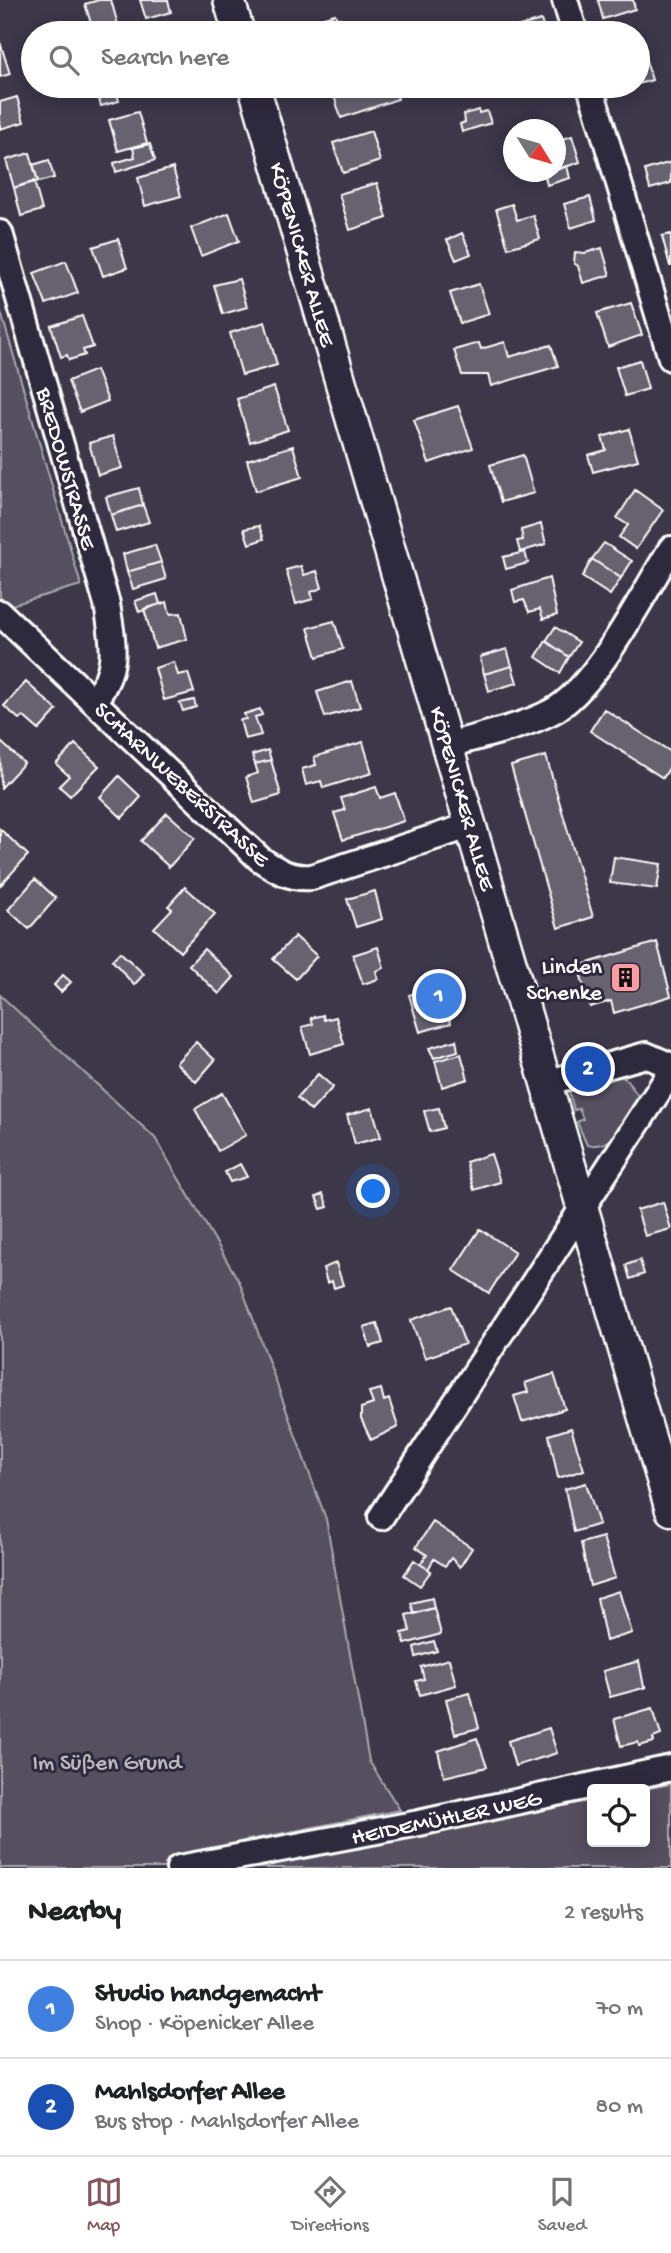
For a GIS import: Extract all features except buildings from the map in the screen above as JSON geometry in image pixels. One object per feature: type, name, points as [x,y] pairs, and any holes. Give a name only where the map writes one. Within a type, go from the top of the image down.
[{"type":"street","points":[[229,0],[235,21]]},
{"type":"street","points":[[565,0],[571,21]]},
{"type":"street","name":"KÖPENICKER ALLEE","points":[[258,98],[671,1508]]},
{"type":"street","points":[[594,98],[671,358]]},
{"type":"street","name":"BREDOWSTRASSE","points":[[0,233],[107,604],[115,653],[107,683],[95,700]]},
{"type":"street","points":[[449,745],[542,716],[566,702],[593,673],[671,549]]},
{"type":"street","name":"SCHARNWEBERSTRASSE","points":[[0,613],[260,859],[279,872],[296,878],[312,877],[472,825]]},
{"type":"street","points":[[546,1083],[646,1055],[671,1066]]},
{"type":"street","points":[[381,1517],[671,1072]]},
{"type":"street","name":"HEIDEMÜHLER WEG","points":[[179,1868],[419,1823],[671,1769]]},
{"type":"green space","points":[[0,309],[81,585],[8,606],[0,598]]},
{"type":"green space","name":"Im Süßen Grund","points":[[0,995],[155,1138],[240,1283],[326,1519],[369,1761],[400,1810],[238,1842],[242,1868],[0,1868]]},
{"type":"green space","points":[[617,1074],[627,1080],[640,1099],[614,1138],[598,1145],[587,1145],[577,1122],[583,1119],[579,1109],[574,1110],[569,1091]]},
{"type":"green space","points":[[671,1784],[671,1868],[252,1868],[587,1801],[587,1847],[650,1847],[650,1788]]},
{"type":"place","name":"Linden Schenke","points":[[625,978]]},
{"type":"place","name":"Studio handgemacht","points":[[439,996]]},
{"type":"place","name":"Mahlsdorfer Allee","points":[[588,1069]]}]
